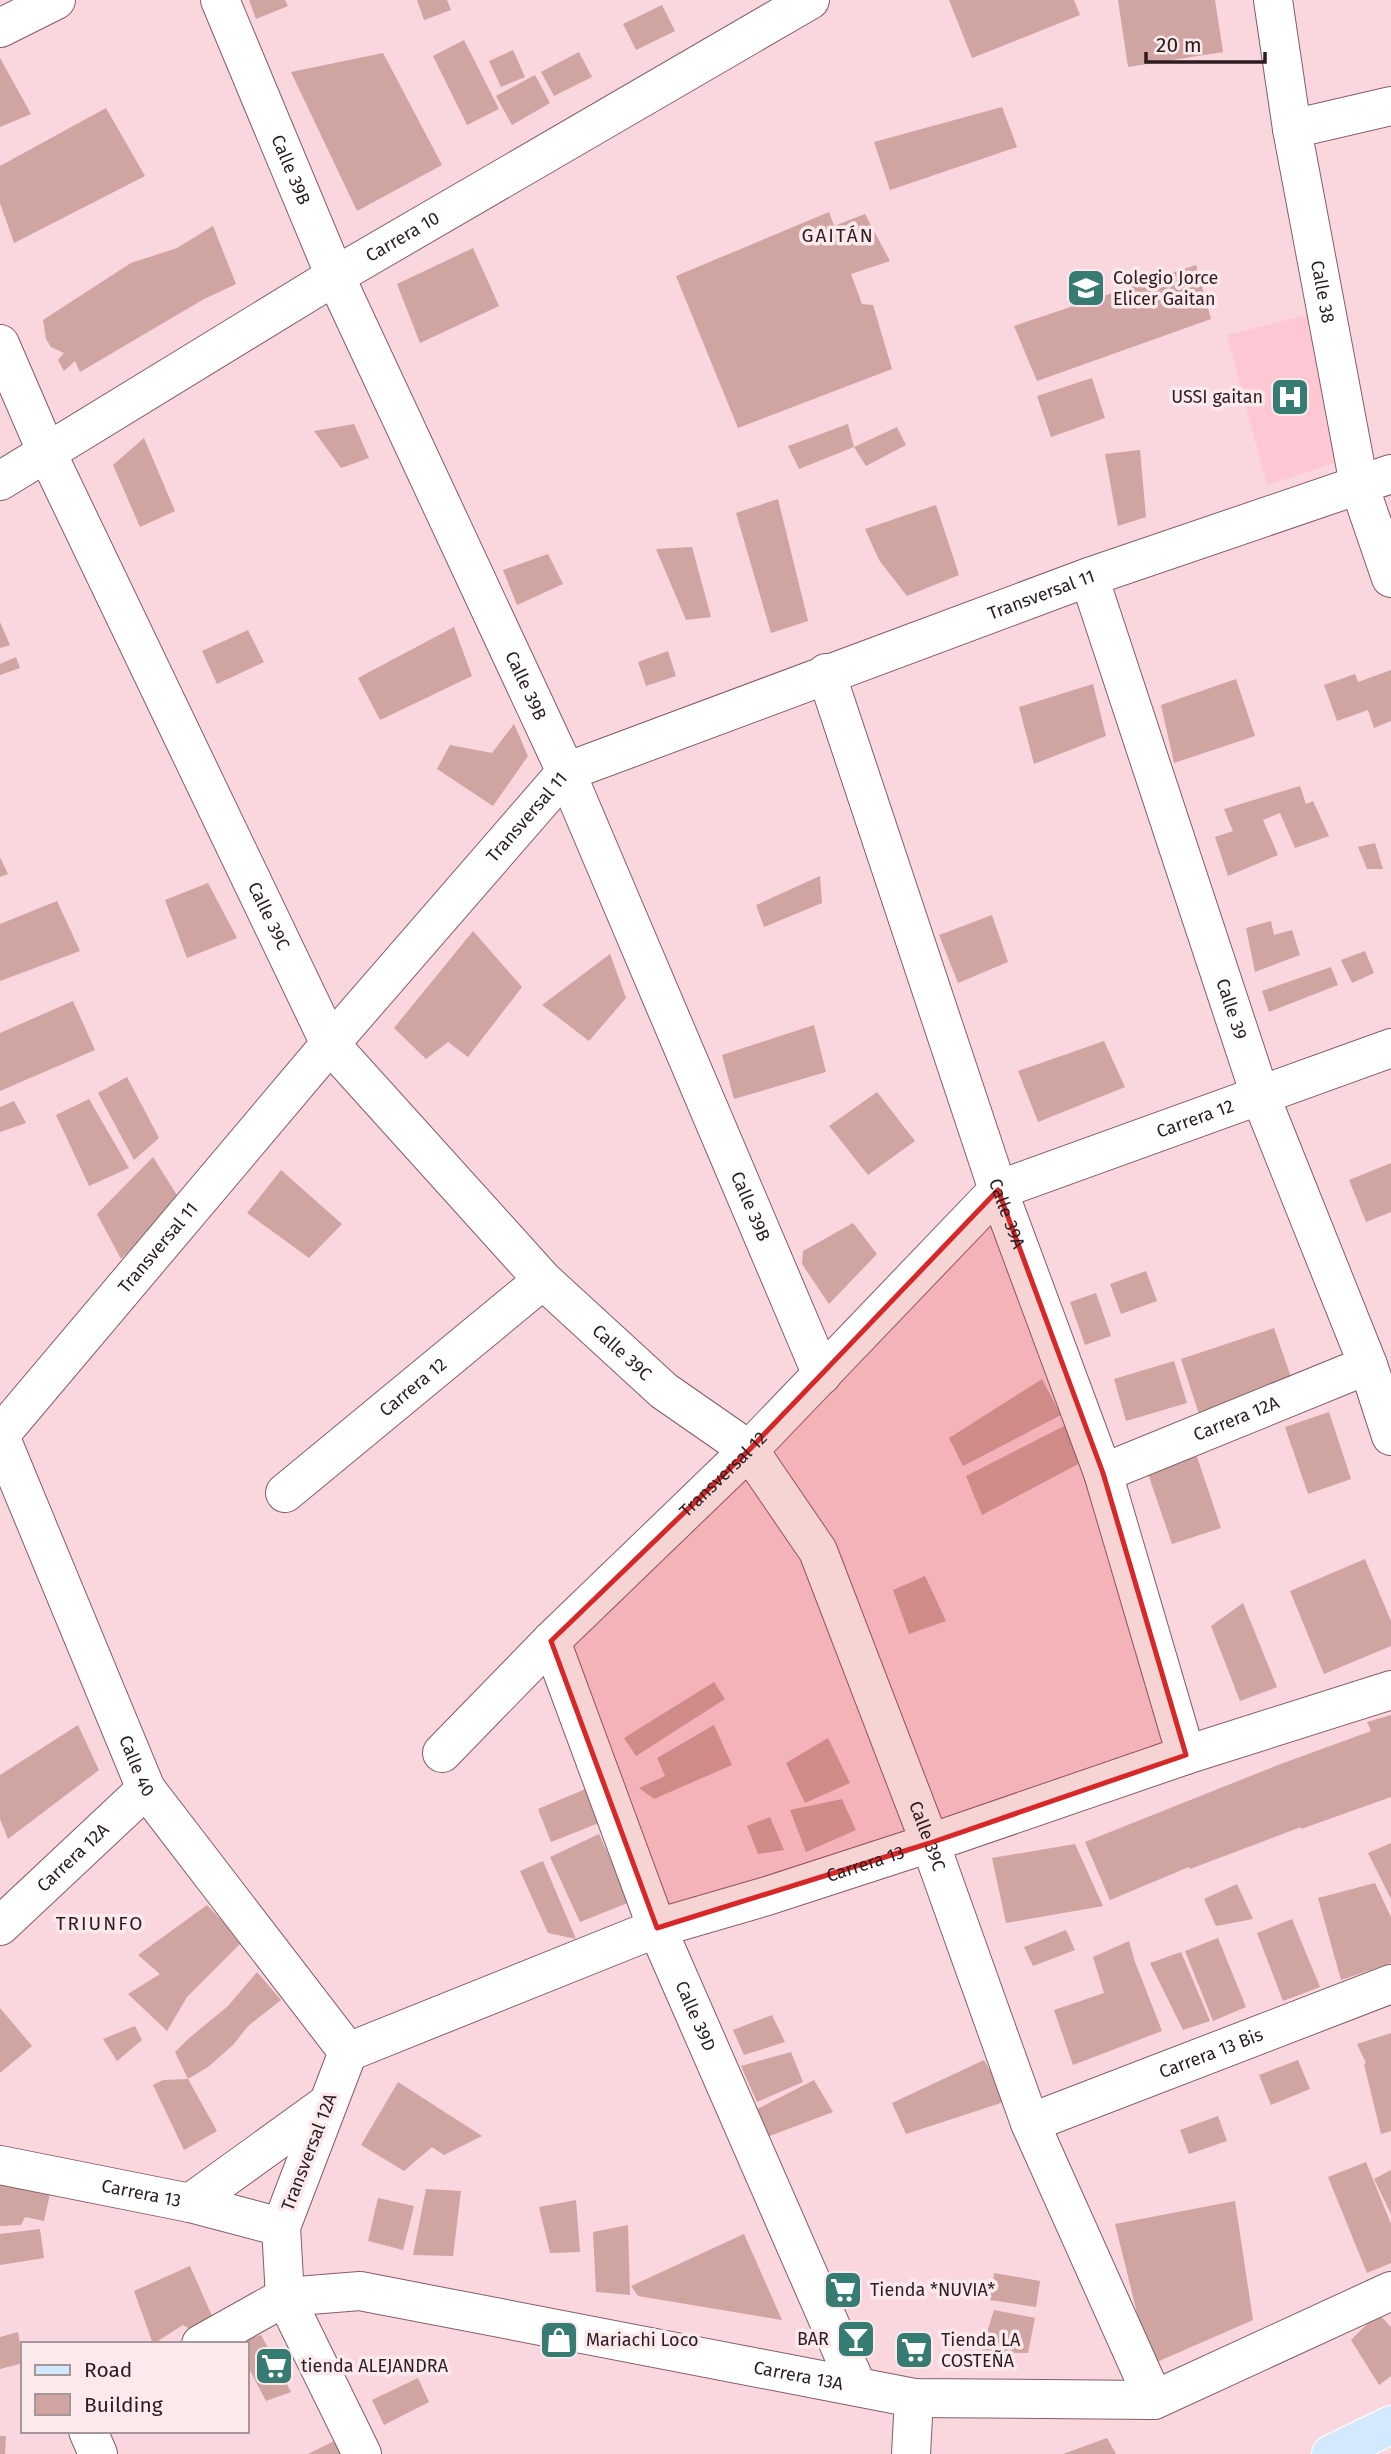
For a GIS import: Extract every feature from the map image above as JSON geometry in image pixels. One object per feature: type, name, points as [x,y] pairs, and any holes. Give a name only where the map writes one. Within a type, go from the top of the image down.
[{"type":"main road","points":[[1331,2454],[1391,2425]]},
{"type":"street","points":[[0,28],[56,0]]},
{"type":"street","name":"Calle 39B","points":[[220,0],[335,276],[566,772],[822,1375]]},
{"type":"street","name":"Carrera 10","points":[[0,481],[335,276],[810,0]]},
{"type":"street","name":"Calle 38","points":[[1273,0],[1292,129],[1375,479],[1391,578]]},
{"type":"street","points":[[1292,129],[1391,106]]},
{"type":"street","name":"Calle 39C","points":[[0,344],[47,453],[330,1044],[543,1280],[664,1391],[749,1450],[818,1551],[929,1843],[1030,2123],[1154,2400]]},
{"type":"street","name":"Transversal 11","points":[[0,1436],[330,1044],[566,772],[1089,577],[1375,479]]},
{"type":"street","name":"Calle 39","points":[[1089,577],[1260,1095],[1368,1365],[1391,1436]]},
{"type":"street","name":"Calle 39A","points":[[826,673],[999,1190],[1103,1473],[1186,1755]]},
{"type":"street","name":"Carrera 12","points":[[999,1190],[1391,1048]]},
{"type":"street","name":"Transversal 12","points":[[442,1753],[551,1641],[749,1450],[999,1190]]},
{"type":"street","name":"Carrera 12","points":[[285,1493],[543,1280]]},
{"type":"street","name":"Carrera 12A","points":[[1103,1473],[1368,1365]]},
{"type":"street","name":"Calle 40","points":[[0,1436],[146,1789],[348,2052]]},
{"type":"street","name":"Calle 39D","points":[[551,1641],[657,1928],[857,2386]]},
{"type":"street","name":"Carrera 13","points":[[348,2052],[657,1928],[767,1896],[1186,1755],[1391,1690]]},
{"type":"street","name":"Carrera 12A","points":[[0,1926],[146,1789]]},
{"type":"street","name":"Carrera 13 Bis","points":[[1030,2123],[1391,1984]]},
{"type":"street","name":"Transversal 12A","points":[[285,2297],[281,2227],[348,2052]]},
{"type":"street","points":[[190,2203],[327,2104]]},
{"type":"street","name":"Carrera 13","points":[[0,2165],[190,2203],[281,2227]]},
{"type":"street","name":"Carrera 13A","points":[[205,2342],[285,2297],[360,2291],[914,2398],[1154,2400],[1391,2291]]},
{"type":"street","points":[[285,2297],[362,2454]]},
{"type":"street","points":[[911,2454],[914,2398]]},
{"type":"street","points":[[89,2433],[98,2454]]},
{"type":"highlighted area","points":[[998,1190],[1103,1473],[1186,1755],[930,1843],[657,1928],[551,1641],[749,1450]]},
{"type":"shaded area","name":"USSI gaitan","points":[[1318,312],[1350,458],[1267,485],[1227,335]]},
{"type":"building","points":[[249,0],[285,0],[288,6],[256,19]]},
{"type":"building","points":[[417,0],[447,0],[451,10],[424,20]]},
{"type":"building","points":[[949,0],[1074,0],[1080,15],[972,58]]},
{"type":"building","points":[[1118,0],[1215,0],[1223,52],[1128,67]]},
{"type":"building","points":[[662,5],[675,31],[636,50],[623,24]]},
{"type":"building","points":[[464,40],[499,109],[467,125],[433,56]]},
{"type":"building","points":[[513,50],[525,77],[501,87],[489,61]]},
{"type":"building","points":[[579,52],[592,77],[554,96],[541,72]]},
{"type":"building","points":[[383,53],[442,165],[357,211],[291,72]]},
{"type":"building","points":[[0,58],[31,114],[0,127]]},
{"type":"building","points":[[535,75],[550,103],[512,125],[496,96]]},
{"type":"building","points":[[1002,107],[1017,147],[890,190],[874,142]]},
{"type":"building","points":[[106,108],[145,176],[14,243],[0,203],[0,166]]},
{"type":"building","points":[[829,212],[834,226],[865,214],[890,261],[851,274],[862,304],[873,305],[892,369],[738,428],[676,276]]},
{"type":"building","points":[[213,226],[236,284],[204,299],[80,372],[75,361],[64,371],[58,360],[64,353],[51,347],[46,339],[43,320],[131,263],[177,248]]},
{"type":"building","points":[[473,248],[499,306],[420,343],[397,284]]},
{"type":"building","points":[[1196,265],[1211,319],[1037,381],[1014,326]]},
{"type":"building","points":[[1092,378],[1105,418],[1051,437],[1037,396]]},
{"type":"building","points":[[354,424],[369,458],[341,468],[314,431]]},
{"type":"building","points":[[848,424],[854,447],[799,469],[788,446]]},
{"type":"building","points":[[897,427],[906,445],[866,466],[854,447]]},
{"type":"building","points":[[144,438],[175,511],[140,527],[113,465]]},
{"type":"building","points":[[1140,450],[1146,517],[1118,526],[1105,454]]},
{"type":"building","points":[[778,499],[808,621],[771,633],[736,513]]},
{"type":"building","points":[[936,505],[959,575],[907,596],[879,560],[865,529]]},
{"type":"building","points":[[692,547],[711,617],[686,620],[656,549]]},
{"type":"building","points":[[548,554],[563,584],[517,605],[503,570]]},
{"type":"building","points":[[0,622],[10,645],[0,648]]},
{"type":"building","points":[[454,627],[472,676],[380,720],[358,678]]},
{"type":"building","points":[[248,630],[264,662],[217,684],[202,651]]},
{"type":"building","points":[[668,651],[676,676],[646,686],[638,662]]},
{"type":"building","points":[[16,657],[20,668],[0,675],[0,664]]},
{"type":"building","points":[[1391,670],[1391,721],[1374,728],[1368,710],[1337,721],[1324,685],[1355,674],[1358,682]]},
{"type":"building","points":[[1236,679],[1255,736],[1174,763],[1161,705]]},
{"type":"building","points":[[1093,684],[1106,736],[1034,764],[1019,707]]},
{"type":"building","points":[[514,724],[528,756],[493,806],[437,769],[450,745],[492,753]]},
{"type":"building","points":[[1300,786],[1306,804],[1313,801],[1329,836],[1295,848],[1280,813],[1263,820],[1278,855],[1228,876],[1215,837],[1233,831],[1224,809]]},
{"type":"building","points":[[1375,843],[1383,869],[1367,869],[1358,847]]},
{"type":"building","points":[[0,857],[8,874],[0,877]]},
{"type":"building","points":[[820,876],[822,903],[764,927],[756,905]]},
{"type":"building","points":[[208,883],[237,938],[187,958],[165,900]]},
{"type":"building","points":[[57,901],[80,951],[0,981],[0,924]]},
{"type":"building","points":[[992,915],[1008,962],[958,983],[939,935]]},
{"type":"building","points":[[1271,921],[1274,935],[1292,930],[1300,955],[1255,972],[1246,928]]},
{"type":"building","points":[[473,931],[522,987],[468,1057],[448,1042],[426,1059],[394,1028]]},
{"type":"building","points":[[1365,951],[1374,973],[1352,983],[1341,960]]},
{"type":"building","points":[[610,954],[626,998],[589,1041],[542,1005]]},
{"type":"building","points":[[1331,967],[1338,985],[1269,1012],[1262,991]]},
{"type":"building","points":[[73,1001],[95,1050],[0,1091],[0,1033]]},
{"type":"building","points":[[814,1025],[826,1072],[734,1099],[722,1055]]},
{"type":"building","points":[[1104,1041],[1125,1087],[1038,1122],[1018,1071]]},
{"type":"building","points":[[127,1077],[159,1138],[134,1160],[98,1093]]},
{"type":"building","points":[[877,1092],[915,1141],[868,1175],[829,1126]]},
{"type":"building","points":[[89,1099],[129,1168],[89,1186],[56,1115]]},
{"type":"building","points":[[14,1101],[26,1123],[0,1132],[0,1107]]},
{"type":"building","points":[[153,1157],[180,1200],[121,1259],[97,1214]]},
{"type":"building","points":[[1391,1163],[1391,1212],[1366,1222],[1349,1180]]},
{"type":"building","points":[[281,1170],[342,1224],[309,1258],[247,1213]]},
{"type":"building","points":[[853,1223],[877,1254],[829,1304],[802,1264],[803,1251]]},
{"type":"building","points":[[1146,1271],[1157,1301],[1121,1314],[1110,1284]]},
{"type":"building","points":[[1096,1293],[1111,1336],[1085,1345],[1070,1302]]},
{"type":"building","points":[[1274,1328],[1293,1383],[1199,1414],[1181,1359]]},
{"type":"building","points":[[1174,1361],[1187,1403],[1126,1421],[1114,1379]]},
{"type":"building","points":[[1042,1379],[1061,1415],[963,1466],[949,1438]]},
{"type":"building","points":[[1329,1412],[1351,1479],[1308,1494],[1285,1427]]},
{"type":"building","points":[[1066,1425],[1082,1462],[982,1515],[966,1476]]},
{"type":"building","points":[[1195,1451],[1221,1528],[1172,1544],[1146,1468]]},
{"type":"building","points":[[1365,1559],[1391,1621],[1391,1646],[1324,1674],[1290,1591]]},
{"type":"building","points":[[925,1576],[946,1621],[909,1634],[893,1590]]},
{"type":"building","points":[[1243,1603],[1277,1687],[1240,1701],[1211,1626]]},
{"type":"building","points":[[714,1682],[725,1699],[636,1756],[624,1738]]},
{"type":"building","points":[[1391,1715],[1391,1797],[1301,1827],[1190,1869],[1189,1867],[1110,1900],[1085,1842],[1371,1731],[1367,1722]]},
{"type":"building","points":[[78,1725],[99,1770],[8,1839],[0,1819],[0,1775]]},
{"type":"building","points":[[714,1725],[732,1765],[654,1799],[639,1788],[665,1776],[657,1758]]},
{"type":"building","points":[[828,1738],[850,1783],[805,1803],[786,1763]]},
{"type":"building","points":[[595,1785],[609,1819],[551,1842],[538,1809]]},
{"type":"building","points":[[842,1799],[856,1830],[806,1852],[790,1810]]},
{"type":"building","points":[[770,1817],[784,1850],[758,1854],[747,1826]]},
{"type":"building","points":[[599,1834],[630,1902],[580,1922],[550,1857]]},
{"type":"building","points":[[1391,1843],[1391,1899],[1368,1853]]},
{"type":"building","points":[[1075,1844],[1103,1906],[1006,1923],[992,1858]]},
{"type":"building","points":[[543,1861],[576,1939],[548,1933],[520,1871]]},
{"type":"building","points":[[1375,1883],[1391,1917],[1391,1963],[1341,1980],[1318,1898]]},
{"type":"building","points":[[1237,1884],[1253,1919],[1216,1926],[1204,1899]]},
{"type":"building","points":[[207,1905],[242,1942],[187,1997],[167,2031],[128,1994],[160,1974],[138,1955]]},
{"type":"building","points":[[1292,1919],[1320,1987],[1283,2001],[1257,1933]]},
{"type":"building","points":[[1066,1930],[1075,1950],[1033,1966],[1024,1947]]},
{"type":"building","points":[[1218,1938],[1246,2007],[1213,2021],[1185,1951]]},
{"type":"building","points":[[1129,1941],[1162,2031],[1073,2065],[1054,2010],[1104,1993],[1093,1957]]},
{"type":"building","points":[[1181,1952],[1210,2021],[1183,2030],[1150,1963]]},
{"type":"building","points":[[257,1972],[281,2000],[248,2026],[233,2045],[208,2067],[188,2079],[175,2052],[228,2006]]},
{"type":"building","points":[[0,2008],[32,2046],[0,2073]]},
{"type":"building","points":[[772,2015],[785,2042],[744,2055],[733,2030]]},
{"type":"building","points":[[135,2026],[142,2040],[117,2061],[103,2039]]},
{"type":"building","points":[[1391,2033],[1391,2131],[1381,2134],[1364,2064],[1366,2063],[1357,2044]]},
{"type":"building","points":[[791,2052],[803,2082],[757,2102],[741,2066]]},
{"type":"building","points":[[984,2060],[1007,2101],[906,2134],[892,2103]]},
{"type":"building","points":[[1298,2060],[1310,2089],[1271,2105],[1259,2075]]},
{"type":"building","points":[[188,2079],[217,2131],[184,2150],[153,2085],[163,2080]]},
{"type":"building","points":[[814,2080],[833,2112],[767,2137],[755,2110]]},
{"type":"building","points":[[398,2082],[482,2136],[444,2155],[432,2147],[404,2171],[361,2145]]},
{"type":"building","points":[[1218,2116],[1227,2141],[1189,2154],[1180,2130]]},
{"type":"building","points":[[1366,2162],[1391,2224],[1391,2263],[1367,2273],[1328,2177]]},
{"type":"building","points":[[1391,2170],[1391,2214],[1374,2179]]},
{"type":"building","points":[[0,2179],[51,2189],[44,2221],[25,2217],[21,2225],[0,2226]]},
{"type":"building","points":[[426,2189],[461,2191],[453,2256],[413,2255]]},
{"type":"building","points":[[378,2198],[414,2206],[403,2250],[368,2241]]},
{"type":"building","points":[[576,2200],[580,2252],[550,2253],[539,2207]]},
{"type":"building","points":[[1235,2201],[1253,2320],[1150,2365],[1115,2224]]},
{"type":"building","points":[[628,2225],[630,2295],[596,2292],[593,2232]]},
{"type":"building","points":[[40,2229],[44,2258],[0,2265],[0,2234]]},
{"type":"building","points":[[744,2234],[782,2320],[638,2296],[631,2286]]},
{"type":"building","points":[[190,2266],[216,2325],[199,2334],[183,2325],[152,2342],[134,2291]]},
{"type":"building","points":[[994,2273],[1040,2281],[1036,2307],[990,2300]]},
{"type":"building","points":[[994,2310],[1035,2318],[1028,2353],[981,2352]]},
{"type":"building","points":[[1378,2313],[1391,2327],[1391,2376],[1379,2385],[1351,2340]]},
{"type":"building","points":[[18,2332],[21,2364],[0,2369],[0,2337]]},
{"type":"building","points":[[261,2335],[291,2392],[266,2401],[248,2367],[248,2342],[239,2342]]},
{"type":"building","points":[[418,2378],[429,2402],[384,2425],[372,2400]]},
{"type":"building","points":[[0,2436],[6,2436],[5,2454],[0,2454]]},
{"type":"building","points":[[1107,2438],[1116,2454],[1063,2454]]},
{"type":"building","points":[[336,2440],[343,2454],[308,2454]]},
{"type":"place","name":"Colegio Jorce Elicer Gaitan","points":[[1086,288]]},
{"type":"place","name":"USSI gaitan","points":[[1290,397]]},
{"type":"place","name":"Tienda *NUVIA*","points":[[843,2290]]},
{"type":"place","name":"BAR","points":[[856,2339]]},
{"type":"place","name":"Mariachi Loco","points":[[559,2340]]},
{"type":"place","name":"Tienda LA COSTEÑA","points":[[914,2350]]},
{"type":"place","name":"tienda ALEJANDRA","points":[[274,2366]]},
{"type":"district","name":"GAITÁN","points":[[838,235]]},
{"type":"district","name":"TRIUNFO","points":[[100,1923]]}]
